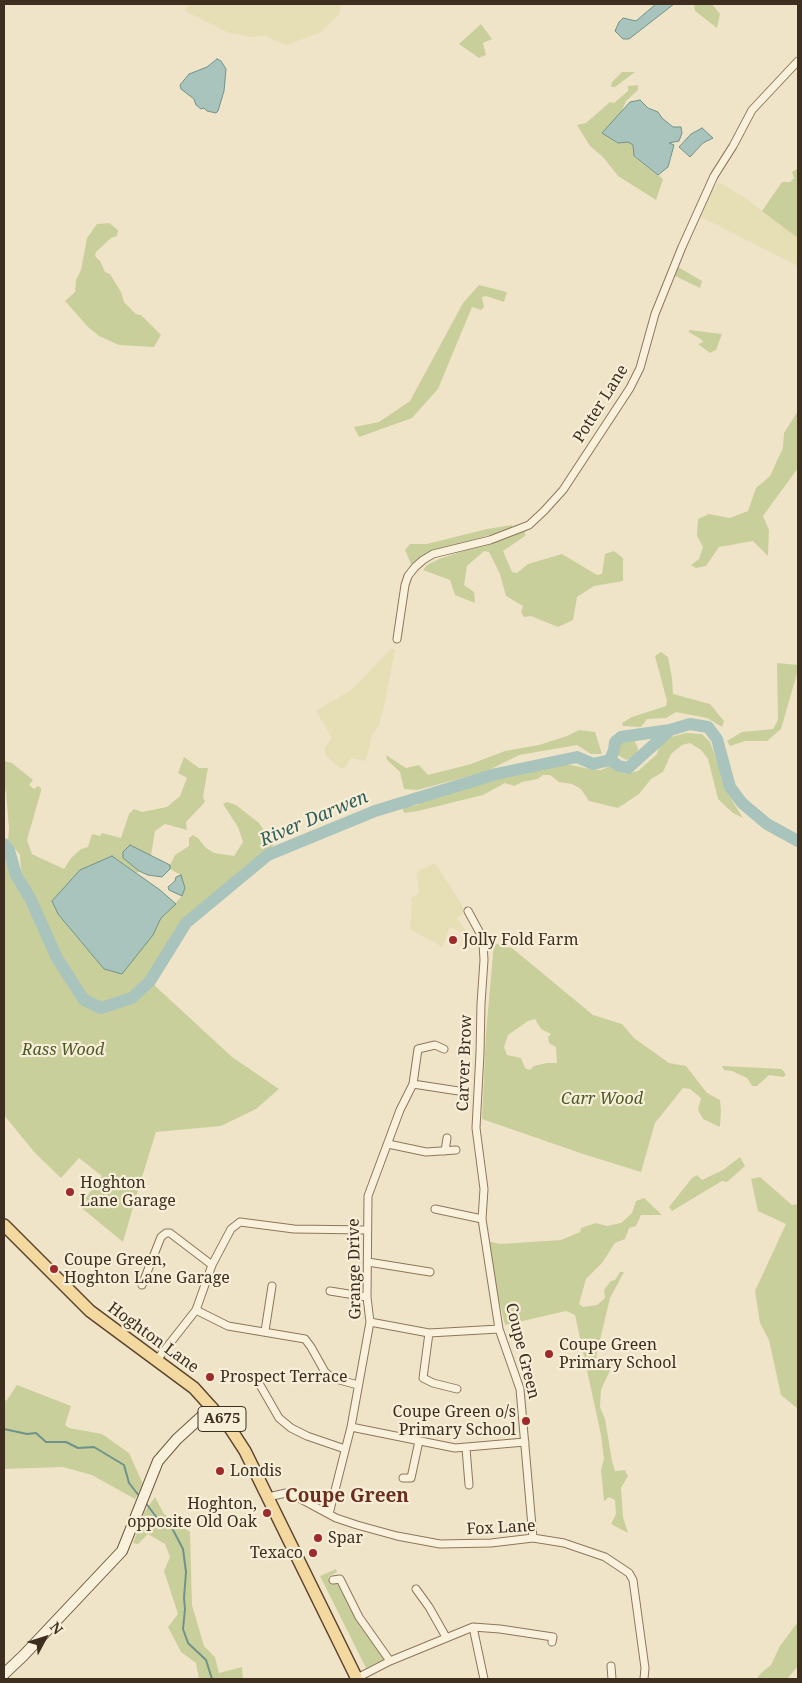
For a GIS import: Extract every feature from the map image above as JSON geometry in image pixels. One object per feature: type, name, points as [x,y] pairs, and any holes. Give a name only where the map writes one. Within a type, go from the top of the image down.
[{"type":"main road","name":"Hoghton Lane","points":[[4,1225],[90,1311],[194,1388],[230,1428],[245,1452],[268,1497],[357,1679]]},
{"type":"street","name":"Potter Lane","points":[[397,639],[405,585],[408,576],[415,567],[433,554],[490,540],[528,525],[563,490],[640,368],[655,314],[682,247],[714,176],[752,110],[798,61]]},
{"type":"street","name":"Carver Brow","points":[[468,911],[481,935],[484,960],[476,1128],[484,1190],[482,1219]]},
{"type":"street","name":"Grange Drive","points":[[329,1514],[351,1427],[370,1322],[367,1297],[368,1196],[400,1110],[413,1084],[418,1049],[435,1045],[444,1049]]},
{"type":"street","points":[[413,1084],[464,1092]]},
{"type":"street","points":[[445,1151],[447,1138]]},
{"type":"street","points":[[388,1144],[426,1152],[456,1150]]},
{"type":"street","points":[[435,1208],[482,1219]]},
{"type":"street","name":"Coupe Green","points":[[482,1219],[499,1329],[520,1389],[533,1538]]},
{"type":"street","points":[[156,1361],[196,1310],[212,1265],[231,1229],[240,1222],[294,1229],[367,1230]]},
{"type":"street","points":[[142,1285],[161,1237],[166,1233],[170,1233],[212,1265]]},
{"type":"street","points":[[368,1262],[430,1272]]},
{"type":"street","points":[[264,1331],[272,1286]]},
{"type":"street","points":[[330,1291],[367,1297]]},
{"type":"street","points":[[196,1310],[228,1326],[304,1339],[312,1347],[325,1372],[332,1378],[358,1385]]},
{"type":"street","points":[[370,1322],[429,1333],[499,1329]]},
{"type":"street","points":[[429,1333],[423,1378],[457,1390]]},
{"type":"street","points":[[260,1386],[279,1418],[291,1428],[307,1436],[345,1449]]},
{"type":"street","points":[[4,1674],[122,1552],[158,1461],[176,1439],[212,1407]]},
{"type":"street","points":[[351,1427],[455,1448],[525,1442]]},
{"type":"street","points":[[403,1478],[411,1478],[419,1441]]},
{"type":"street","points":[[466,1448],[469,1485]]},
{"type":"street","name":"Fox Lane","points":[[268,1497],[286,1493],[336,1518],[397,1536],[440,1544],[491,1543],[533,1538],[564,1543],[605,1557],[629,1573],[633,1580],[645,1668],[644,1679]]},
{"type":"street","points":[[333,1580],[340,1579],[359,1617],[390,1661]]},
{"type":"street","points":[[416,1589],[429,1607],[446,1638]]},
{"type":"street","points":[[357,1679],[390,1661],[473,1627],[500,1629],[553,1638],[552,1642]]},
{"type":"street","points":[[473,1627],[484,1679]]},
{"type":"street","points":[[611,1666],[612,1679]]},
{"type":"shaded area","points":[[189,4],[341,4],[339,15],[319,33],[286,45],[265,36],[249,37],[229,33],[185,11]]},
{"type":"shaded area","points":[[719,182],[747,199],[795,236],[798,236],[798,266],[701,217],[712,191]]},
{"type":"shaded area","points":[[391,649],[395,649],[385,702],[379,726],[374,734],[372,734],[366,761],[351,758],[345,768],[340,768],[326,756],[324,749],[332,738],[316,711],[351,690]]},
{"type":"shaded area","points":[[435,863],[462,905],[465,912],[457,918],[470,936],[450,927],[442,948],[437,943],[410,929],[411,898],[419,893],[417,872]]},
{"type":"green space","points":[[694,4],[712,4],[720,14],[717,28],[695,11]]},
{"type":"green space","points":[[481,24],[492,39],[483,43],[486,55],[479,58],[459,44]]},
{"type":"green space","points":[[622,72],[635,72],[615,87],[611,87],[612,82]]},
{"type":"green space","points":[[638,85],[638,90],[626,101],[621,113],[603,133],[617,143],[628,141],[633,145],[634,157],[663,179],[656,200],[618,176],[603,157],[590,146],[577,125],[586,123],[610,102],[614,103],[628,91],[628,86]]},
{"type":"green space","points":[[797,169],[798,236],[795,236],[762,211],[782,182],[790,182],[794,178],[792,172]]},
{"type":"green space","points":[[109,223],[118,230],[117,236],[111,238],[96,252],[95,256],[100,261],[105,272],[110,274],[121,292],[124,302],[136,314],[141,315],[161,335],[154,347],[119,345],[99,336],[88,327],[65,301],[75,292],[76,280],[81,270],[87,238],[97,224]]},
{"type":"green space","points":[[678,267],[702,281],[700,288],[675,276]]},
{"type":"green space","points":[[479,285],[507,292],[504,302],[486,296],[482,297],[484,307],[481,310],[472,307],[438,389],[412,418],[359,437],[354,427],[379,422],[410,401],[463,303]]},
{"type":"green space","points":[[689,330],[722,334],[716,350],[710,353],[698,344],[703,342],[702,340],[689,332]]},
{"type":"green space","points":[[798,411],[798,468],[763,516],[769,530],[768,556],[753,541],[719,547],[706,566],[696,568],[691,565],[699,559],[703,547],[697,536],[698,519],[709,514],[730,518],[748,511],[756,488],[770,476],[783,448],[784,433]]},
{"type":"green space","points":[[512,525],[513,528],[426,554],[411,564],[405,550],[410,544],[427,544],[487,529]]},
{"type":"green space","points":[[525,531],[525,536],[503,551],[512,572],[517,573],[528,564],[562,554],[597,575],[602,574],[605,554],[614,551],[623,558],[623,581],[594,586],[577,597],[573,620],[558,627],[531,616],[524,617],[521,612],[523,606],[506,596],[500,574],[489,552],[484,551],[467,566],[464,585],[474,592],[475,603],[455,595],[450,580],[423,570],[427,565],[439,559]]},
{"type":"green space","points":[[661,652],[668,657],[673,694],[710,704],[724,721],[722,727],[707,718],[676,712],[666,718],[647,719],[641,727],[623,726],[622,723],[632,717],[666,706],[667,701],[655,656]]},
{"type":"green space","points":[[777,663],[798,665],[781,729],[767,741],[745,741],[730,746],[727,741],[742,732],[773,729],[778,720]]},
{"type":"green space","points":[[579,730],[595,732],[602,754],[591,754],[577,745],[519,755],[485,772],[417,790],[404,789],[400,772],[387,760],[386,755],[406,768],[419,765],[428,775],[471,764],[505,751],[539,745]]},
{"type":"green space","points":[[686,733],[702,734],[710,742],[728,794],[743,818],[733,813],[718,799],[708,759],[701,750],[690,743],[682,745],[671,754],[663,772],[651,779],[639,794],[618,808],[589,801],[581,789],[572,784],[559,782],[550,775],[543,775],[538,779],[522,782],[514,786],[505,783],[483,795],[418,811],[404,813],[402,807],[418,805],[419,801],[500,777],[566,764],[601,770],[610,766],[625,774],[638,771],[657,754],[660,744],[671,737]]},
{"type":"green space","points":[[626,739],[634,740],[638,748],[637,756],[626,760],[618,755],[617,749],[619,743]]},
{"type":"green space","points":[[184,757],[199,768],[208,768],[203,797],[205,802],[186,822],[187,830],[165,824],[155,831],[151,856],[130,845],[123,858],[139,871],[137,873],[111,856],[52,901],[58,914],[104,969],[153,935],[161,918],[182,896],[185,888],[181,875],[170,869],[170,865],[175,855],[189,846],[189,838],[193,835],[198,838],[206,848],[214,853],[234,856],[243,842],[238,827],[223,804],[227,802],[236,805],[259,823],[274,845],[181,923],[147,980],[129,996],[102,1004],[86,998],[60,956],[21,873],[20,855],[8,840],[9,829],[6,792],[4,789],[4,761],[12,763],[33,780],[29,785],[34,789],[38,786],[41,788],[27,840],[32,854],[64,869],[71,858],[81,849],[88,847],[92,834],[100,836],[102,833],[121,838],[129,814],[134,809],[142,812],[167,807],[180,796],[187,778],[178,773]]},
{"type":"green space","name":"Rass Wood","points":[[4,847],[7,850],[14,877],[29,899],[55,958],[82,1002],[101,1011],[134,1000],[152,983],[232,1057],[279,1089],[256,1109],[221,1126],[156,1132],[123,1242],[78,1205],[102,1176],[79,1158],[61,1178],[35,1153],[4,1115]]},
{"type":"green space","name":"Carr Wood","points":[[494,943],[512,948],[593,1015],[622,1024],[634,1038],[669,1063],[686,1066],[707,1093],[720,1100],[720,1127],[703,1119],[698,1110],[701,1098],[690,1089],[683,1088],[655,1123],[641,1172],[482,1119],[486,1033]],"holes":[[[535,1019],[541,1029],[551,1034],[548,1037],[549,1043],[556,1047],[557,1063],[534,1066],[530,1070],[525,1068],[521,1058],[507,1055],[504,1047],[508,1035],[528,1021]]]},
{"type":"green space","points":[[722,1066],[782,1069],[786,1075],[783,1077],[769,1075],[757,1086],[752,1086],[747,1078],[732,1071],[724,1070]]},
{"type":"green space","points":[[740,1157],[745,1166],[727,1182],[722,1181],[672,1211],[669,1207],[692,1178],[697,1175],[702,1180],[723,1170]]},
{"type":"green space","points":[[760,1177],[792,1205],[798,1204],[798,1409],[781,1395],[769,1340],[760,1323],[755,1291],[786,1224],[758,1211],[751,1179]]},
{"type":"green space","points":[[644,1198],[662,1215],[641,1215],[636,1226],[629,1228],[625,1239],[615,1243],[602,1263],[586,1279],[579,1304],[583,1307],[597,1305],[605,1298],[604,1290],[611,1281],[615,1280],[620,1272],[624,1272],[610,1298],[596,1357],[609,1358],[613,1364],[601,1390],[600,1407],[605,1419],[615,1471],[625,1470],[628,1476],[621,1488],[623,1517],[628,1533],[611,1524],[616,1514],[615,1500],[609,1497],[604,1501],[601,1470],[604,1459],[601,1435],[575,1315],[566,1311],[505,1325],[493,1275],[488,1241],[500,1244],[561,1240],[580,1232],[581,1228],[596,1223],[607,1226],[621,1223],[632,1213],[636,1201]]},
{"type":"green space","points":[[17,1385],[71,1406],[65,1425],[69,1428],[102,1434],[129,1453],[143,1484],[135,1499],[92,1475],[63,1467],[4,1469],[4,1401],[7,1400]]},
{"type":"green space","points":[[155,1497],[164,1514],[190,1532],[192,1605],[204,1646],[215,1657],[219,1673],[242,1667],[243,1679],[199,1679],[196,1663],[181,1652],[168,1627],[178,1614],[164,1571],[170,1557],[165,1544],[148,1534],[138,1544],[133,1543],[145,1511]]},
{"type":"green space","points":[[336,1569],[337,1572],[328,1577],[330,1582],[336,1581],[355,1617],[384,1655],[384,1659],[366,1668],[320,1576]]},
{"type":"green space","points":[[797,1623],[798,1666],[787,1679],[757,1679],[771,1665],[780,1646]]},
{"type":"water","points":[[656,4],[674,4],[629,39],[623,39],[615,31],[623,18],[636,21]]},
{"type":"water","points":[[217,59],[221,61],[226,69],[224,91],[216,113],[207,111],[204,108],[201,109],[196,105],[194,99],[181,89],[180,85],[189,74],[207,67]]},
{"type":"water","points":[[640,100],[648,108],[658,112],[673,127],[681,127],[682,133],[679,141],[669,143],[674,145],[668,167],[658,175],[634,156],[633,145],[628,142],[618,143],[602,133],[630,102]]},
{"type":"water","points":[[702,128],[713,138],[703,143],[690,157],[679,147],[691,134]]},
{"type":"water","points":[[130,845],[170,865],[170,869],[162,877],[148,875],[139,871],[123,858],[123,852]]},
{"type":"water","points":[[112,856],[160,890],[176,904],[161,918],[153,935],[122,974],[104,969],[58,914],[52,901],[80,870]]},
{"type":"water","points":[[181,875],[185,888],[182,896],[169,890],[168,887],[175,881],[176,877]]},
{"type":"waterway","name":"River Darwen","points":[[4,844],[9,850],[16,875],[30,898],[57,958],[84,1000],[101,1008],[132,998],[150,981],[186,923],[268,855],[375,811],[496,774],[577,757],[593,764],[610,760],[619,766],[628,768],[670,730],[690,724],[708,727],[717,739],[730,787],[742,803],[767,824],[798,841]]},
{"type":"waterway","name":"River Darwen","points":[[610,760],[615,742],[621,737],[670,730]]},
{"type":"waterway","points":[[4,1429],[27,1434],[36,1433],[46,1442],[66,1442],[78,1448],[94,1447],[124,1465],[129,1483],[140,1497]]},
{"type":"waterway","points":[[145,1502],[160,1522],[172,1528],[183,1549],[186,1572],[183,1629],[188,1643],[206,1660],[212,1679]]},
{"type":"place","name":"Jolly Fold Farm","points":[[453,940]]},
{"type":"place","name":"Hoghton Lane Garage","points":[[70,1192]]},
{"type":"place","name":"Coupe Green, Hoghton Lane Garage","points":[[54,1269]]},
{"type":"place","name":"Coupe Green Primary School","points":[[549,1354]]},
{"type":"place","name":"Prospect Terrace","points":[[210,1377]]},
{"type":"place","name":"Coupe Green o/s Primary School","points":[[526,1421]]},
{"type":"place","name":"Londis","points":[[220,1471]]},
{"type":"place","name":"Hoghton, opposite Old Oak","points":[[267,1513]]},
{"type":"place","name":"Spar","points":[[318,1538]]},
{"type":"place","name":"Texaco","points":[[313,1553]]},
{"type":"district","name":"Coupe Green","points":[[347,1497]]}]
